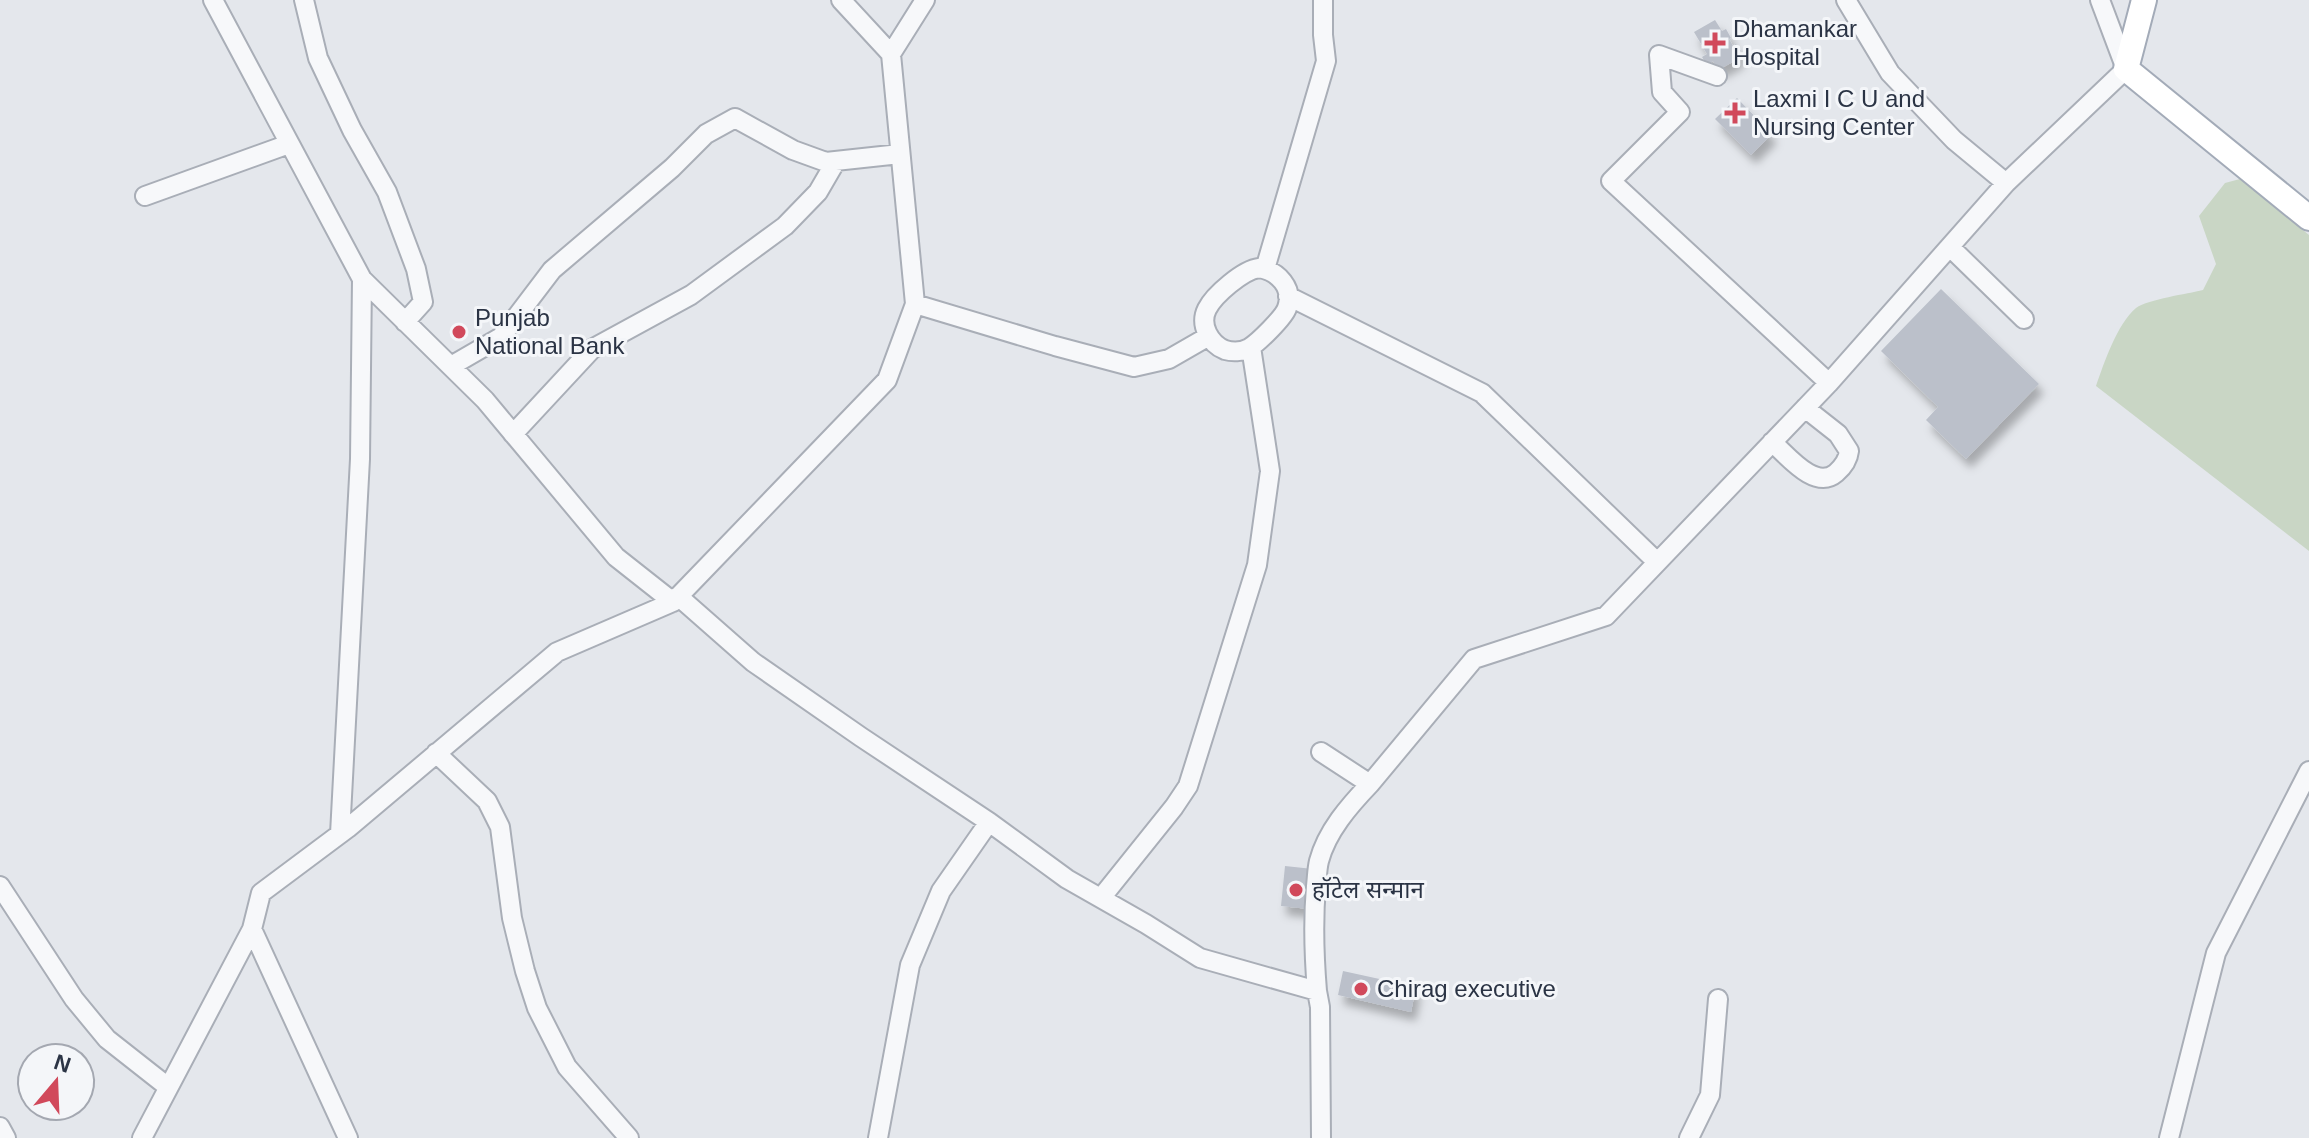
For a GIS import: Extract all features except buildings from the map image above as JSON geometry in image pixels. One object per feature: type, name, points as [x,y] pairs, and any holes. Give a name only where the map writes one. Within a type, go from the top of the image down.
[{"type":"main road","points":[[2144,0],[2126,69],[2309,218]]},
{"type":"street","points":[[213,0],[362,279],[485,400],[616,557],[676,599],[753,662],[989,822],[1067,879],[1200,958],[1317,991]]},
{"type":"street","points":[[304,0],[318,58],[352,130],[387,192],[416,269],[423,302],[405,322]]},
{"type":"street","points":[[841,0],[891,54]]},
{"type":"street","points":[[142,1138],[252,929],[261,893],[340,834],[557,652],[676,599],[887,380],[915,304],[891,54],[925,0]]},
{"type":"street","points":[[1265,269],[1326,61],[1323,0]]},
{"type":"street","points":[[1846,0],[1890,73],[1954,140],[2006,183]]},
{"type":"street","points":[[1321,1138],[1320,1007],[1313,951],[1313,914],[1319,861],[1345,811],[1474,659],[1606,616],[1829,383],[2006,183],[2126,69],[2100,0]]},
{"type":"street","points":[[1717,76],[1659,55],[1662,92],[1680,112],[1611,181],[1829,383]]},
{"type":"street","points":[[451,366],[501,337],[552,270],[672,168],[706,134],[735,118],[793,150],[826,162],[900,154]]},
{"type":"street","points":[[145,196],[289,144]]},
{"type":"street","points":[[513,434],[592,349],[691,295],[785,226],[818,192],[836,161]]},
{"type":"street","points":[[1950,247],[2024,319]]},
{"type":"street","points":[[1252,269],[1265,269],[1281,279],[1288,296],[1284,313],[1251,347],[1228,351],[1209,336],[1205,325],[1207,307],[1241,274],[1252,269]]},
{"type":"street","points":[[340,834],[360,459],[362,279]]},
{"type":"street","points":[[1288,296],[1482,393],[1657,562]]},
{"type":"street","points":[[915,304],[1134,367],[1169,359],[1209,336]]},
{"type":"street","points":[[1101,898],[1188,786],[1257,565],[1270,471],[1251,347]]},
{"type":"street","points":[[1772,442],[1805,471],[1821,479],[1834,475],[1848,461],[1849,451],[1838,434],[1805,408]]},
{"type":"street","points":[[1321,752],[1370,784]]},
{"type":"street","points":[[436,753],[487,801],[494,814],[500,827],[512,918],[537,1008],[567,1067],[629,1138]]},
{"type":"street","points":[[2169,1138],[2216,953],[2309,771]]},
{"type":"street","points":[[878,1138],[910,965],[941,891],[989,822]]},
{"type":"street","points":[[0,886],[74,999],[107,1039],[168,1087]]},
{"type":"street","points":[[252,929],[348,1138]]},
{"type":"street","points":[[1689,1138],[1710,1095],[1718,999]]},
{"type":"street","points":[[0,1127],[6,1138]]},
{"type":"green space","points":[[2240,179],[2309,235],[2309,551],[2096,386],[2117,334],[2136,308],[2159,299],[2203,290],[2216,264],[2199,216],[2225,183]]},
{"type":"place","name":"Dhamankar Hospital","points":[[1715,43]]},
{"type":"place","name":"Laxmi I C U and Nursing Center","points":[[1735,113]]},
{"type":"place","name":"Punjab National Bank","points":[[459,332]]},
{"type":"place","name":"हॉटेल सन्मान","points":[[1296,890]]},
{"type":"place","name":"Chirag executive","points":[[1361,989]]}]
